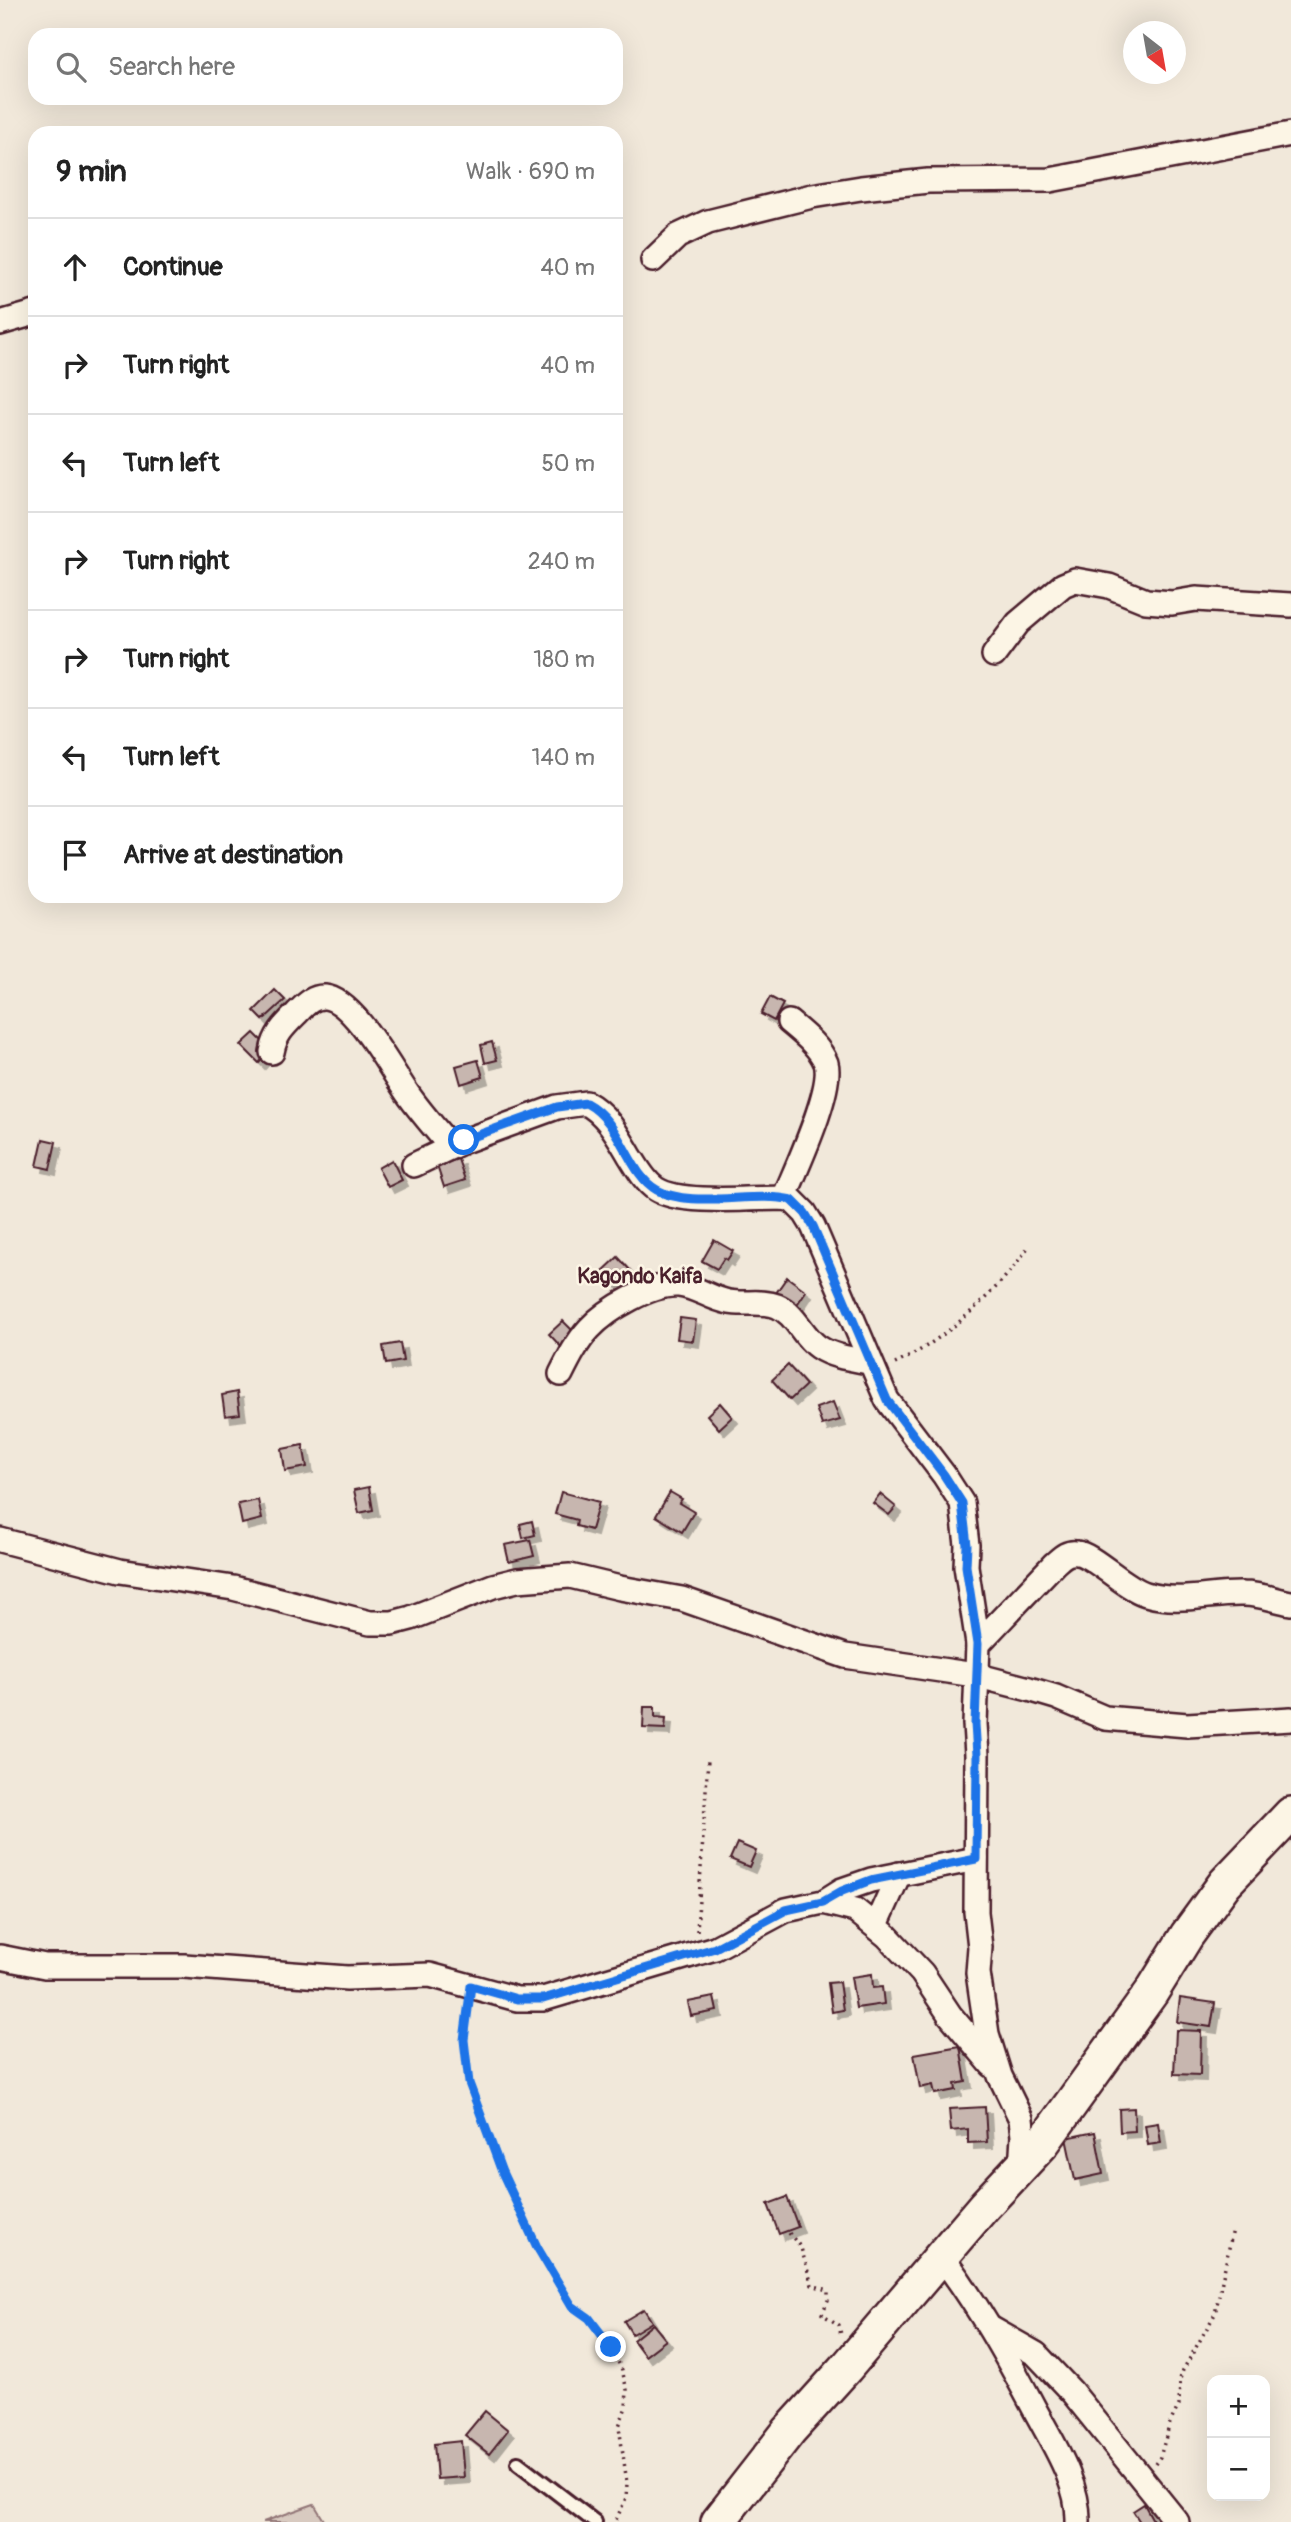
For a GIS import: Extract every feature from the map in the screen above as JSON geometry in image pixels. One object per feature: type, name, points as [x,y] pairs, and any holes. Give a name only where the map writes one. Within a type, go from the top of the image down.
[{"type":"street","points":[[653,260],[678,236],[708,222],[812,196],[928,181],[1050,180],[1291,134]]},
{"type":"street","points":[[0,323],[28,315]]},
{"type":"street","points":[[994,655],[1018,622],[1063,585],[1075,580],[1109,586],[1146,601],[1172,603],[1210,600],[1291,605]]},
{"type":"street","points":[[272,1052],[274,1039],[309,1001],[326,997],[336,1001],[348,1010],[379,1049],[407,1094],[451,1147]]},
{"type":"street","points":[[784,1198],[823,1100],[827,1074],[825,1062],[809,1039],[789,1023]]},
{"type":"street","points":[[414,1165],[451,1147],[557,1107],[586,1103],[604,1115],[655,1189],[669,1195],[700,1198],[784,1198],[799,1206],[813,1226],[887,1400],[962,1503],[967,1545],[966,1566],[978,1644],[975,1675],[976,1912],[980,1947],[978,1973],[987,2034],[1000,2076],[1021,2119],[1021,2168]]},
{"type":"street","points":[[561,1374],[590,1328],[606,1315],[632,1298],[663,1287],[678,1285],[692,1288],[713,1299],[776,1305],[792,1317],[818,1347],[872,1368]]},
{"type":"street","points":[[0,1540],[120,1571],[233,1588],[370,1623],[391,1623],[411,1618],[471,1594],[517,1580],[570,1576],[682,1599],[845,1656],[975,1675],[1056,1697],[1105,1718],[1187,1726],[1291,1719]]},
{"type":"street","points":[[978,1644],[1054,1563],[1065,1554],[1076,1552],[1083,1554],[1120,1581],[1146,1594],[1184,1600],[1244,1594],[1272,1597],[1291,1603]]},
{"type":"street","points":[[718,2522],[789,2431],[984,2206],[1042,2144],[1151,1993],[1187,1935],[1225,1882],[1291,1814]]},
{"type":"street","points":[[0,1957],[45,1966],[184,1966],[347,1978],[430,1975],[517,1999],[543,1999],[715,1948],[786,1910],[823,1902],[871,1880],[976,1859]]},
{"type":"street","points":[[876,1925],[899,1874]]},
{"type":"street","points":[[823,1902],[855,1910],[876,1925],[922,1973],[950,2014],[1000,2076]]},
{"type":"street","points":[[942,2257],[992,2329],[1054,2446],[1078,2505],[1078,2522]]},
{"type":"street","points":[[992,2329],[1036,2354],[1072,2392],[1177,2522]]},
{"type":"lane","points":[[518,2463],[594,2522]]},
{"type":"path","points":[[872,1368],[919,1352],[960,1321],[1018,1262],[1029,1246]]},
{"type":"path","points":[[699,1953],[697,1909],[708,1759]]},
{"type":"path","points":[[471,1986],[464,2040],[469,2083],[502,2172],[537,2247],[572,2306],[589,2318],[611,2347],[622,2370],[627,2390],[626,2407],[619,2426],[626,2490],[623,2508],[615,2522]]},
{"type":"path","points":[[1137,2473],[1152,2466],[1160,2457],[1170,2423],[1180,2405],[1180,2379],[1183,2370],[1215,2314],[1233,2229]]},
{"type":"path","points":[[789,2233],[801,2248],[812,2285],[828,2290],[828,2300],[822,2314],[839,2325],[846,2368]]},
{"type":"shaded area","points":[[314,2504],[325,2522],[263,2522]]},
{"type":"building","points":[[275,990],[285,1000],[263,1020],[254,1011]]},
{"type":"building","points":[[770,997],[783,1004],[774,1021],[761,1014]]},
{"type":"building","points":[[254,1033],[271,1050],[259,1063],[241,1045]]},
{"type":"building","points":[[492,1042],[497,1060],[485,1063],[481,1045]]},
{"type":"building","points":[[478,1060],[483,1077],[461,1084],[456,1066]]},
{"type":"building","points":[[43,1139],[56,1142],[50,1169],[37,1166]]},
{"type":"building","points":[[458,1159],[465,1180],[444,1187],[437,1166]]},
{"type":"building","points":[[392,1160],[402,1180],[388,1187],[378,1168]]},
{"type":"building","points":[[714,1240],[733,1251],[717,1269],[702,1261]]},
{"type":"building","points":[[618,1257],[630,1270],[614,1285],[602,1272]]},
{"type":"building","points":[[787,1277],[806,1291],[796,1306],[776,1293]]},
{"type":"building","points":[[680,1318],[696,1320],[693,1341],[677,1339]]},
{"type":"building","points":[[563,1321],[578,1336],[564,1350],[549,1334]]},
{"type":"building","points":[[400,1343],[403,1361],[386,1364],[383,1346]]},
{"type":"building","points":[[788,1365],[806,1385],[790,1400],[772,1380]]},
{"type":"building","points":[[237,1392],[240,1414],[225,1416],[222,1395]]},
{"type":"building","points":[[833,1402],[840,1420],[822,1425],[816,1408]]},
{"type":"building","points":[[720,1403],[732,1417],[719,1429],[707,1415]]},
{"type":"building","points":[[303,1445],[307,1467],[285,1471],[282,1449]]},
{"type":"building","points":[[369,1487],[373,1510],[359,1513],[354,1490]]},
{"type":"building","points":[[561,1492],[599,1502],[591,1530],[576,1526],[577,1520],[555,1514]]},
{"type":"building","points":[[670,1492],[682,1499],[679,1503],[694,1512],[682,1532],[656,1516]]},
{"type":"building","points":[[880,1494],[896,1507],[889,1515],[873,1503]]},
{"type":"building","points":[[258,1500],[262,1519],[242,1524],[238,1504]]},
{"type":"building","points":[[532,1521],[535,1535],[523,1538],[520,1524]]},
{"type":"building","points":[[530,1540],[534,1556],[509,1562],[505,1545]]},
{"type":"building","points":[[644,1707],[655,1707],[655,1717],[666,1718],[665,1729],[643,1728]]},
{"type":"building","points":[[737,1843],[756,1851],[749,1867],[730,1859]]},
{"type":"building","points":[[872,1974],[873,1988],[882,1987],[884,2004],[856,2008],[851,1977]]},
{"type":"building","points":[[839,1982],[843,2010],[832,2012],[828,1983]]},
{"type":"building","points":[[714,1997],[717,2011],[691,2016],[688,2002]]},
{"type":"building","points":[[1180,1998],[1215,2003],[1211,2027],[1177,2022]]},
{"type":"building","points":[[1176,2030],[1201,2031],[1200,2075],[1174,2074]]},
{"type":"building","points":[[960,2046],[966,2082],[955,2084],[956,2090],[935,2094],[933,2085],[920,2088],[914,2054]]},
{"type":"building","points":[[985,2107],[987,2142],[968,2143],[968,2129],[951,2131],[949,2109]]},
{"type":"building","points":[[1134,2108],[1135,2131],[1120,2132],[1119,2109]]},
{"type":"building","points":[[1158,2123],[1161,2143],[1148,2145],[1145,2125]]},
{"type":"building","points":[[1095,2132],[1103,2174],[1075,2180],[1066,2138]]},
{"type":"building","points":[[787,2197],[798,2227],[779,2234],[768,2204]]},
{"type":"building","points":[[644,2309],[652,2322],[632,2334],[624,2321]]},
{"type":"building","points":[[653,2324],[666,2340],[645,2356],[633,2340]]},
{"type":"building","points":[[485,2411],[508,2430],[489,2454],[465,2435]]},
{"type":"building","points":[[461,2441],[464,2477],[437,2479],[434,2444]]},
{"type":"building","points":[[1144,2504],[1154,2522],[1140,2522],[1133,2511]]},
{"type":"district","name":"Kagondo Kaifa","points":[[640,1276]]},
{"type":"route","points":[[464,1140],[557,1107],[586,1103],[604,1115],[645,1179],[655,1189],[669,1195],[700,1198],[792,1200],[813,1226],[887,1400],[962,1503],[967,1545],[966,1566],[978,1644],[975,1675],[976,1859],[871,1880],[823,1902],[786,1910],[715,1948],[543,1999],[517,1999],[471,1986],[464,2040],[469,2083],[502,2172],[537,2247],[572,2306],[589,2318],[611,2347]]}]
